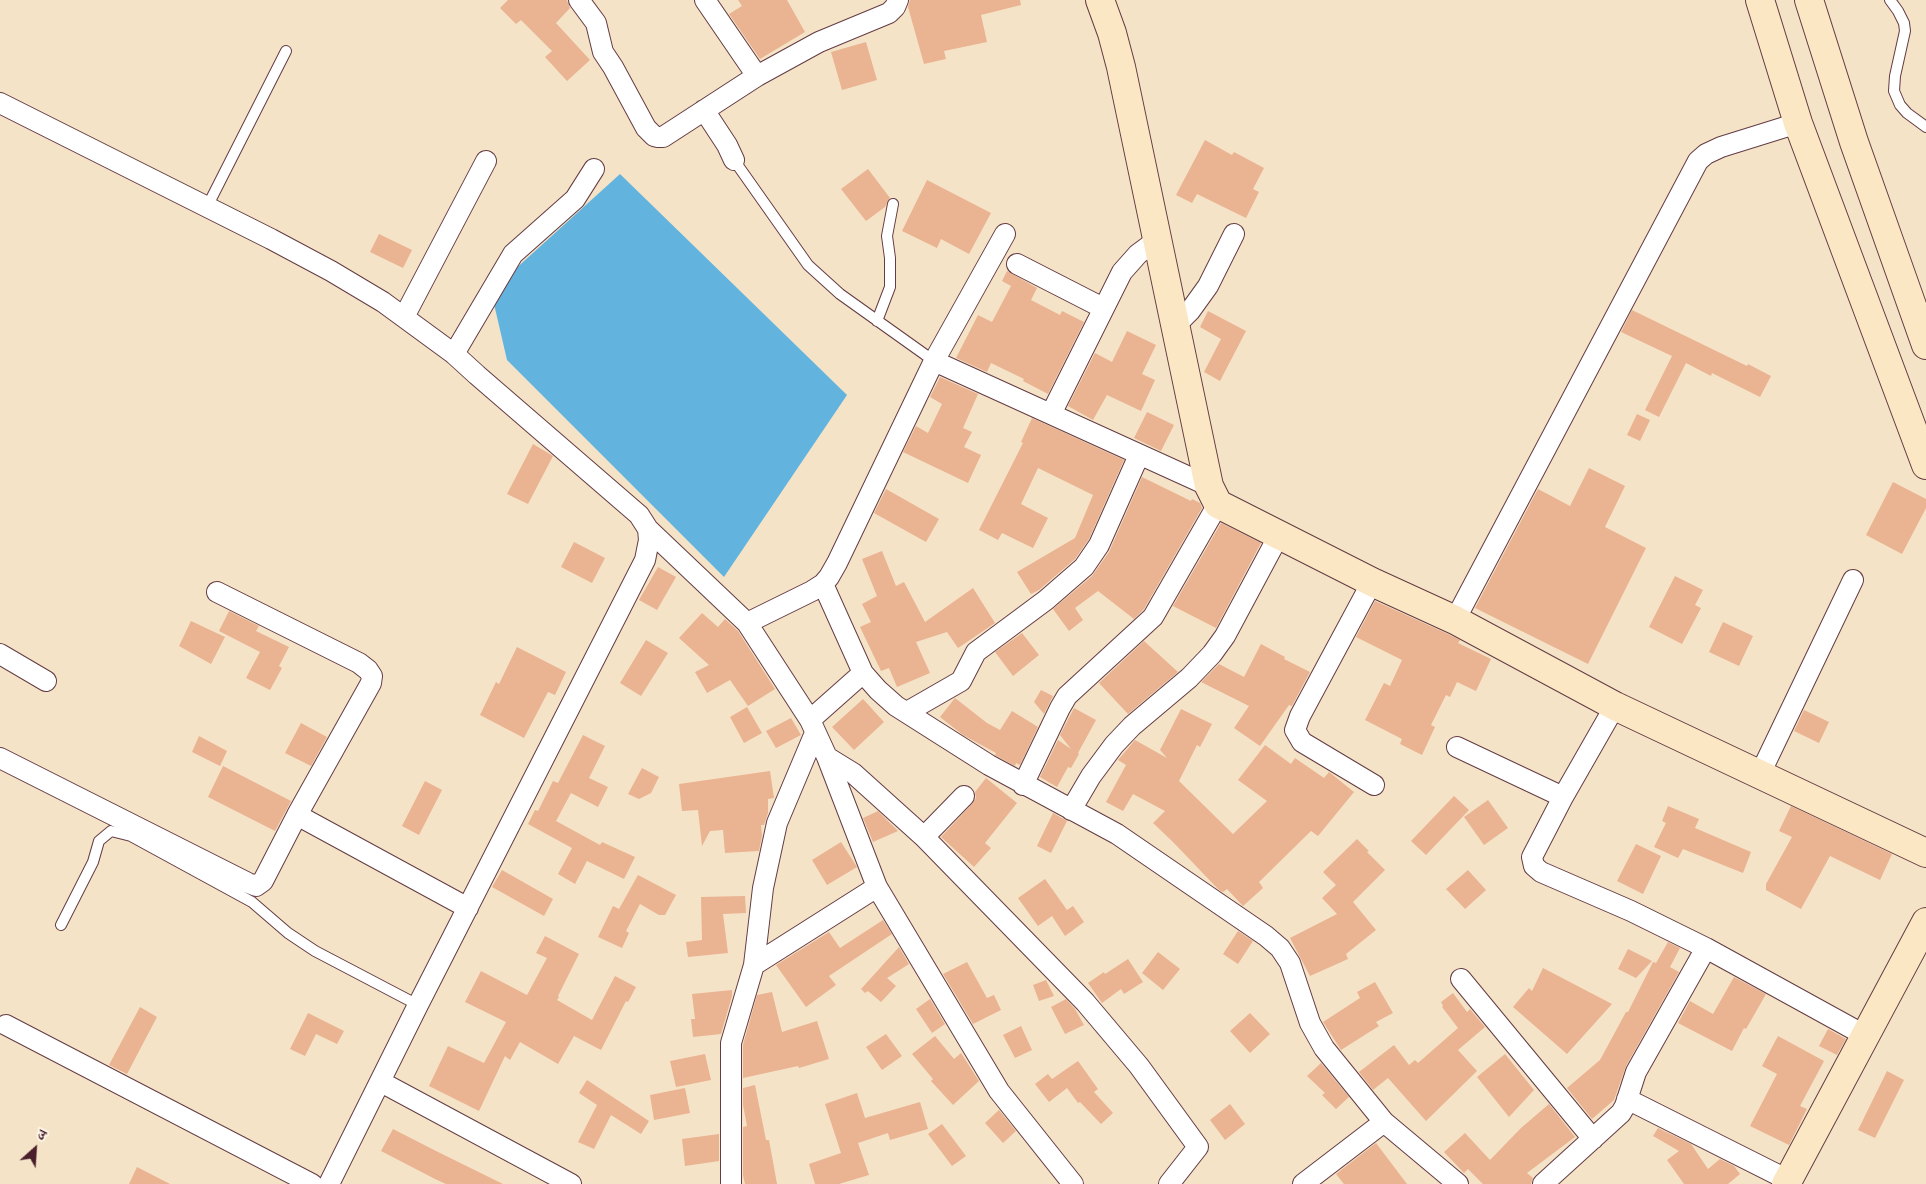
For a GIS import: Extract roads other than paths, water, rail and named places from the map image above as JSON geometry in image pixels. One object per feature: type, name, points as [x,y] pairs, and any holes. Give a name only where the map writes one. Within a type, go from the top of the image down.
[{"type":"street","points":[[579,0],[596,23],[603,52],[650,133],[658,137],[662,137],[757,76],[819,42],[889,13],[895,2]]},
{"type":"street","points":[[705,0],[757,76]]},
{"type":"street","points":[[1023,785],[1060,708],[1068,696],[1153,617],[1213,495],[1174,326],[1120,66],[1112,33],[1100,0]]},
{"type":"street","points":[[1760,0],[1798,123],[1926,465]]},
{"type":"street","points":[[1809,0],[1854,142],[1926,345]]},
{"type":"street","points":[[0,103],[331,271],[383,302],[454,354],[639,515],[648,529],[747,623],[812,726],[827,757],[877,887],[1003,1096],[1073,1184]]},
{"type":"street","points":[[704,110],[727,144],[734,160]]},
{"type":"street","points":[[1455,620],[1698,161],[1706,154],[1721,147],[1798,123]]},
{"type":"street","points":[[404,317],[486,161]]},
{"type":"street","points":[[454,354],[513,254],[576,199],[594,169]]},
{"type":"street","points":[[747,623],[823,584],[837,563],[934,361],[1006,234]]},
{"type":"street","points":[[1174,326],[1190,311],[1208,286],[1234,234]]},
{"type":"street","points":[[1051,414],[1122,272],[1138,254],[1157,240]]},
{"type":"street","points":[[1017,264],[1103,308]]},
{"type":"street","points":[[934,361],[1139,455],[1213,495],[1279,535],[1372,582],[1455,620],[1615,706],[1926,853]]},
{"type":"street","points":[[907,712],[961,681],[976,652],[1046,600],[1084,567],[1099,544],[1139,455]]},
{"type":"street","points":[[329,1184],[645,560],[649,540],[648,529]]},
{"type":"street","points":[[1071,810],[1091,776],[1114,745],[1132,726],[1189,678],[1212,654],[1225,636],[1279,535]]},
{"type":"street","points":[[1760,774],[1854,580]]},
{"type":"street","points":[[1372,582],[1300,716],[1295,730],[1302,742],[1374,785]]},
{"type":"street","points":[[823,584],[863,673],[878,690],[907,712],[1023,785],[1117,834],[1266,936],[1280,948],[1290,963],[1315,1034],[1384,1122],[1458,1184]]},
{"type":"street","points":[[0,758],[248,883],[256,886],[263,881],[297,815],[371,683],[372,676],[368,670],[359,664],[217,592]]},
{"type":"street","points":[[0,654],[46,681]]},
{"type":"street","points":[[731,1184],[731,1044],[754,965],[763,888],[777,823],[812,726],[863,673]]},
{"type":"street","points":[[1615,706],[1563,797],[1532,857],[1534,866],[1541,872],[1631,911],[1706,948],[1866,1036]]},
{"type":"street","points":[[1457,747],[1563,797]]},
{"type":"street","points":[[827,757],[853,774],[924,837],[1085,1002],[1138,1066],[1198,1147],[1169,1184]]},
{"type":"street","points":[[924,837],[964,796]]},
{"type":"street","points":[[297,815],[468,908]]},
{"type":"street","points":[[754,965],[877,887]]},
{"type":"street","points":[[1627,1099],[1787,1182],[1926,922]]},
{"type":"street","points":[[1543,1184],[1621,1113],[1636,1072],[1706,948]]},
{"type":"street","points":[[1460,979],[1593,1139]]},
{"type":"street","points":[[6,1025],[312,1184]]},
{"type":"street","points":[[381,1082],[571,1184]]},
{"type":"street","points":[[1303,1184],[1384,1122]]},
{"type":"lane","points":[[1890,0],[1898,11],[1905,31],[1895,76],[1894,91],[1900,105],[1907,113],[1926,127]]},
{"type":"lane","points":[[207,207],[286,51]]},
{"type":"lane","points":[[734,160],[808,265],[840,294],[934,361]]},
{"type":"lane","points":[[877,321],[890,287],[890,258],[887,236],[893,204]]},
{"type":"lane","points":[[61,925],[92,862],[100,841],[111,831],[131,836],[252,902],[288,933],[315,951],[418,1005]]},
{"type":"water","points":[[620,174],[847,395],[724,577],[507,360],[491,291]]}]
